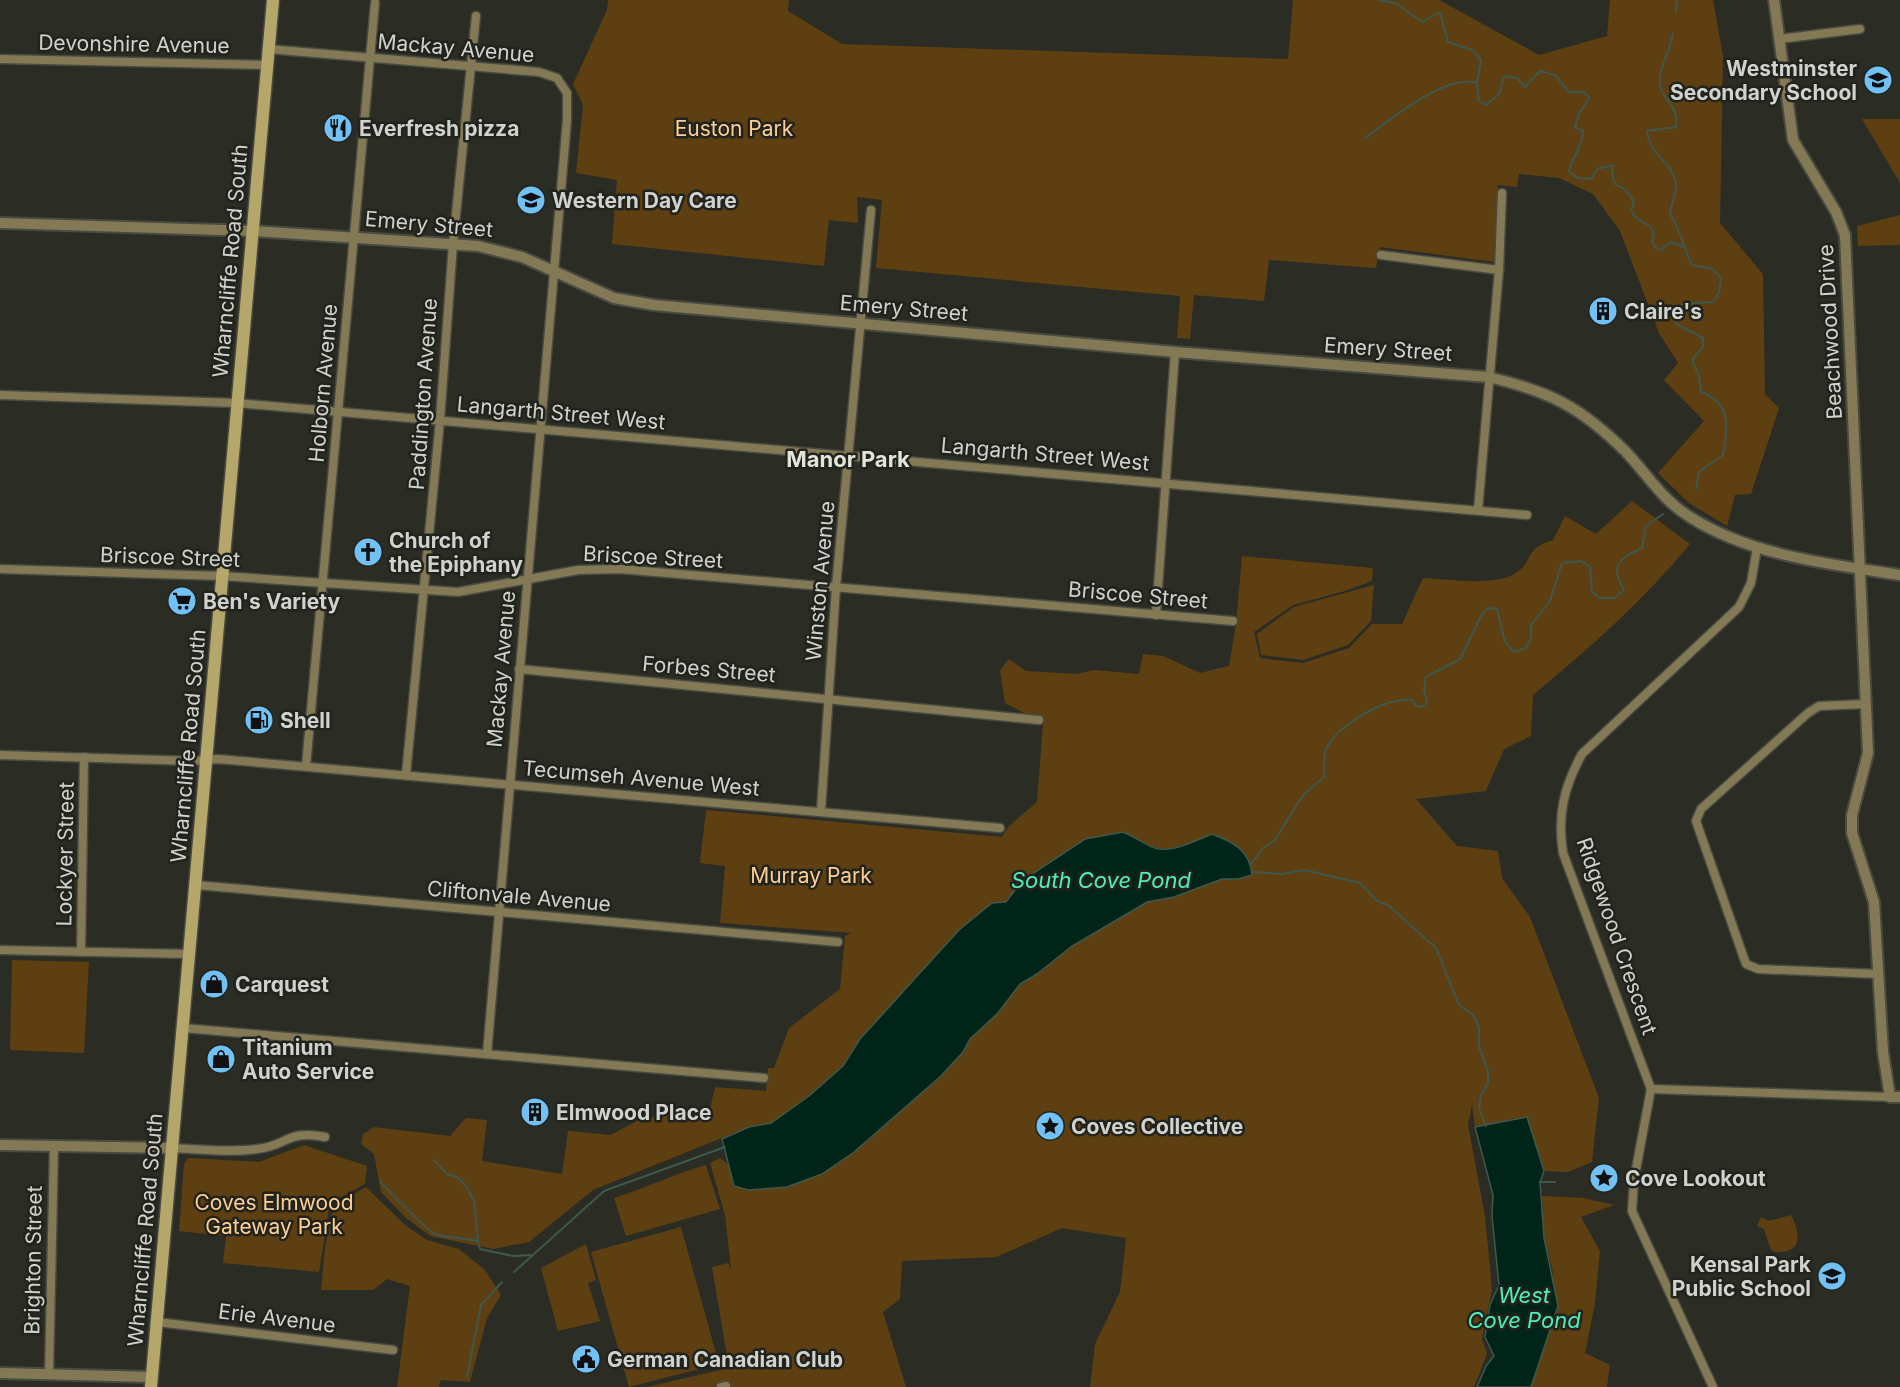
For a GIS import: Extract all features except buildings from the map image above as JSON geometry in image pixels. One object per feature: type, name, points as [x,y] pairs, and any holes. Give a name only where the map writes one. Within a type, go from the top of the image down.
[{"type":"main road","name":"Wharncliffe Road South","points":[[152,1382],[273,0]]},
{"type":"street","name":"Beachwood Drive","points":[[1774,0],[1793,140],[1836,212],[1845,235],[1868,753],[1852,814],[1852,833],[1874,902],[1883,1052],[1895,1097]]},
{"type":"street","name":"Holborn Avenue","points":[[306,765],[375,3]]},
{"type":"street","name":"Paddington Avenue","points":[[406,775],[441,420],[453,244],[476,16]]},
{"type":"street","points":[[1779,39],[1860,29]]},
{"type":"street","name":"Mackay Avenue","points":[[268,49],[538,72],[557,78],[567,93],[567,120],[542,429],[519,669],[487,1054]]},
{"type":"street","name":"Devonshire Avenue","points":[[0,59],[267,65]]},
{"type":"street","points":[[1478,510],[1499,270],[1503,193]]},
{"type":"street","name":"Winston Avenue","points":[[821,811],[836,587],[857,368],[858,323],[871,210]]},
{"type":"street","name":"Emery Street","points":[[0,223],[253,231],[453,244],[498,249],[614,298],[635,302],[1175,352],[1488,377],[1541,391],[1581,411],[1626,453],[1656,488],[1689,517],[1757,548],[1900,575]]},
{"type":"street","points":[[1381,255],[1499,270]]},
{"type":"street","points":[[1156,615],[1175,352]]},
{"type":"street","name":"Langarth Street West","points":[[0,395],[237,403],[1527,515]]},
{"type":"street","name":"Ridgewood Crescent","points":[[1651,1089],[1563,853],[1559,826],[1563,803],[1569,777],[1582,753],[1739,608],[1751,583],[1757,548]]},
{"type":"street","name":"Briscoe Street","points":[[0,569],[222,576],[458,592],[528,581],[578,570],[620,569],[1233,621]]},
{"type":"street","name":"Forbes Street","points":[[519,669],[1039,720]]},
{"type":"street","points":[[1866,704],[1819,706],[1808,712],[1701,809],[1696,821],[1746,964],[1758,969],[1878,974]]},
{"type":"street","name":"Tecumseh Avenue West","points":[[0,755],[306,765],[1000,828]]},
{"type":"street","name":"Lockyer Street","points":[[81,952],[84,758]]},
{"type":"street","name":"Cliftonvale Avenue","points":[[195,885],[838,942]]},
{"type":"street","points":[[0,950],[189,954]]},
{"type":"street","points":[[183,1028],[764,1078]]},
{"type":"street","points":[[1713,1387],[1632,1211],[1634,1180],[1651,1089],[1895,1097]]},
{"type":"street","points":[[0,1146],[248,1150],[273,1146],[296,1134],[305,1133],[325,1137]]},
{"type":"street","name":"Brighton Street","points":[[49,1374],[54,1147]]},
{"type":"street","name":"Erie Avenue","points":[[157,1322],[393,1350]]},
{"type":"street","points":[[0,1373],[49,1374],[152,1382]]},
{"type":"green space","name":"Euston Park","points":[[608,0],[789,0],[788,11],[842,44],[1288,59],[1293,0],[1439,0],[1539,55],[1607,36],[1610,0],[1713,0],[1723,56],[1720,223],[1763,274],[1765,394],[1779,408],[1751,494],[1735,495],[1727,526],[1689,503],[1658,473],[1704,421],[1664,380],[1678,363],[1659,333],[1620,231],[1593,194],[1559,178],[1519,174],[1517,187],[1498,185],[1494,262],[1380,247],[1376,268],[1269,260],[1264,301],[1194,295],[1190,339],[1177,338],[1180,296],[876,268],[882,200],[857,197],[858,223],[829,220],[824,266],[612,244],[617,180],[576,173],[583,105],[573,84],[607,10]]},
{"type":"green space","points":[[1862,119],[1900,119],[1900,183]]},
{"type":"green space","points":[[1900,215],[1900,245],[1858,246],[1857,226]]},
{"type":"green space","name":"Murray Park","points":[[1632,501],[1690,544],[1654,585],[1615,623],[1533,695],[1531,736],[1504,749],[1486,791],[1416,799],[1457,846],[1498,851],[1502,878],[1530,917],[1599,1098],[1592,1162],[1568,1172],[1544,1171],[1527,1117],[1475,1127],[1472,1105],[1468,1125],[1485,1216],[1492,1289],[1482,1339],[1487,1354],[1474,1387],[1090,1387],[1095,1344],[1120,1292],[1126,1238],[1062,1228],[996,1257],[902,1261],[900,1299],[883,1312],[906,1387],[647,1387],[729,1368],[712,1267],[728,1263],[731,1269],[725,1215],[710,1163],[720,1158],[728,1164],[734,1186],[854,1152],[941,1076],[963,1052],[970,1039],[998,1013],[1020,984],[1037,974],[1072,946],[1147,902],[1174,897],[1222,879],[1238,879],[1252,875],[1212,834],[1166,849],[1148,845],[1140,839],[1023,880],[1006,902],[992,903],[959,930],[860,1039],[843,1066],[809,1096],[771,1123],[749,1127],[593,1190],[529,1242],[493,1249],[430,1236],[405,1217],[381,1192],[374,1154],[361,1144],[363,1134],[374,1127],[450,1136],[466,1118],[487,1120],[482,1161],[562,1174],[568,1131],[611,1135],[640,1119],[710,1109],[715,1087],[766,1091],[768,1068],[774,1068],[789,1028],[840,989],[845,936],[852,933],[720,923],[725,866],[700,863],[706,810],[1002,837],[1008,827],[1037,802],[1043,723],[1005,703],[1000,670],[1009,659],[1026,671],[1076,674],[1095,670],[1139,674],[1143,654],[1163,656],[1200,673],[1229,666],[1236,624],[1242,556],[1373,568],[1372,581],[1293,605],[1254,632],[1260,658],[1303,663],[1349,648],[1372,624],[1402,624],[1423,578],[1483,581],[1507,577],[1526,564],[1537,547],[1553,540],[1565,516],[1596,534]]},
{"type":"green space","points":[[1374,585],[1371,621],[1348,645],[1303,660],[1261,655],[1257,634],[1294,607]]},
{"type":"green space","points":[[12,960],[89,962],[84,1053],[10,1050]]},
{"type":"green space","name":"Coves Elmwood Gateway Park","points":[[304,1145],[367,1166],[365,1184],[330,1203],[319,1272],[223,1263],[226,1236],[179,1231],[184,1164],[188,1158],[259,1162]]},
{"type":"green space","points":[[706,1165],[720,1209],[626,1236],[614,1198]]},
{"type":"green space","points":[[366,1187],[405,1225],[427,1240],[459,1249],[485,1270],[501,1295],[487,1318],[470,1382],[441,1380],[439,1387],[397,1387],[410,1286],[387,1279],[373,1290],[321,1290],[325,1248],[333,1207]]},
{"type":"green space","points":[[1542,1196],[1583,1198],[1614,1205],[1581,1217],[1600,1251],[1595,1303],[1585,1353],[1610,1365],[1607,1387],[1531,1387],[1542,1352],[1553,1272],[1544,1238]]},
{"type":"green space","points":[[1791,1215],[1798,1234],[1795,1245],[1785,1251],[1771,1250],[1764,1229],[1757,1226],[1761,1217],[1769,1221]]},
{"type":"green space","points":[[681,1227],[719,1364],[629,1387],[591,1252]]},
{"type":"green space","points":[[586,1244],[596,1280],[588,1283],[600,1321],[558,1331],[541,1268]]},
{"type":"water","name":"South Cove Pond","points":[[1123,832],[1155,848],[1163,849],[1180,847],[1212,834],[1227,840],[1244,853],[1251,866],[1252,875],[1238,879],[1222,879],[1174,897],[1147,902],[1072,946],[1037,974],[1020,984],[998,1013],[970,1039],[963,1052],[941,1076],[854,1152],[822,1174],[787,1187],[748,1190],[734,1186],[722,1139],[749,1127],[771,1123],[809,1096],[843,1066],[860,1039],[959,930],[992,903],[1006,902],[1023,880],[1085,839]]},
{"type":"water","name":"West Cove Pond","points":[[1527,1117],[1544,1171],[1540,1182],[1544,1238],[1558,1306],[1531,1387],[1477,1387],[1486,1366],[1494,1356],[1485,1337],[1490,1305],[1499,1285],[1492,1216],[1493,1195],[1475,1127]]},
{"type":"waterway","points":[[1378,0],[1396,3],[1422,22],[1440,12],[1448,42],[1472,50],[1481,60],[1477,83],[1479,101],[1486,105],[1499,94],[1504,76],[1517,78],[1525,87],[1540,71],[1555,75],[1569,92],[1584,92],[1589,98],[1579,114],[1575,127],[1583,131],[1583,136],[1569,171],[1576,177],[1588,179],[1592,178],[1597,169],[1613,165],[1612,176],[1616,185],[1626,191],[1634,202],[1631,210],[1636,218],[1651,227],[1654,235],[1652,242],[1656,248],[1661,250],[1671,242],[1683,247]]},
{"type":"waterway","points":[[1676,12],[1677,0]]},
{"type":"waterway","points":[[1673,33],[1661,72],[1660,84],[1661,90],[1675,113],[1676,127],[1647,131],[1652,147],[1675,178],[1676,189],[1670,214],[1692,265],[1713,269],[1721,279],[1719,292],[1713,302],[1682,304],[1674,312],[1676,324],[1703,338],[1703,347],[1692,360],[1699,376],[1701,392],[1718,403],[1726,418],[1723,455],[1699,472],[1696,489]]},
{"type":"waterway","points":[[1365,138],[1434,91],[1464,82],[1477,83]]},
{"type":"waterway","points":[[1669,99],[1677,94]]},
{"type":"waterway","points":[[1251,864],[1263,848],[1275,840],[1303,795],[1324,777],[1326,749],[1341,731],[1363,714],[1389,703],[1412,700],[1416,706],[1422,707],[1427,702],[1424,689],[1426,677],[1460,659],[1481,616],[1488,608],[1497,609],[1505,642],[1514,652],[1526,648],[1531,638],[1531,625],[1550,601],[1562,563],[1581,561],[1590,567],[1592,591],[1599,598],[1615,598],[1624,590],[1617,575],[1619,564],[1627,555],[1642,548],[1646,526],[1663,514]]},
{"type":"waterway","points":[[1252,872],[1282,874],[1304,870],[1360,883],[1377,901],[1388,905],[1436,948],[1459,1005],[1473,1015],[1479,1027],[1479,1047],[1488,1071],[1488,1084],[1481,1095],[1479,1108],[1486,1126]]},
{"type":"waterway","points":[[514,1272],[604,1191],[725,1147]]},
{"type":"waterway","points":[[434,1160],[447,1174],[457,1177],[466,1186],[474,1201],[478,1241]]},
{"type":"waterway","points":[[380,1181],[424,1226],[435,1234],[478,1241],[480,1249],[513,1256],[531,1255]]},
{"type":"waterway","points":[[1540,1182],[1555,1182]]},
{"type":"waterway","points":[[467,1377],[481,1305],[502,1282]]},
{"type":"place","name":"Westminster Secondary School","points":[[1878,80]]},
{"type":"place","name":"Everfresh pizza","points":[[338,128]]},
{"type":"place","name":"Western Day Care","points":[[531,200]]},
{"type":"place","name":"Claire's","points":[[1603,311]]},
{"type":"place","name":"Church of the Epiphany","points":[[368,552]]},
{"type":"place","name":"Ben's Variety","points":[[182,601]]},
{"type":"place","name":"Shell","points":[[259,720]]},
{"type":"place","name":"Carquest","points":[[214,984]]},
{"type":"place","name":"Titanium Auto Service","points":[[221,1059]]},
{"type":"place","name":"Elmwood Place","points":[[535,1112]]},
{"type":"place","name":"Coves Collective","points":[[1050,1126]]},
{"type":"place","name":"Cove Lookout","points":[[1604,1178]]},
{"type":"place","name":"Kensal Park Public School","points":[[1832,1276]]},
{"type":"place","name":"German Canadian Club","points":[[586,1359]]},
{"type":"district","name":"Manor Park","points":[[848,459]]}]
